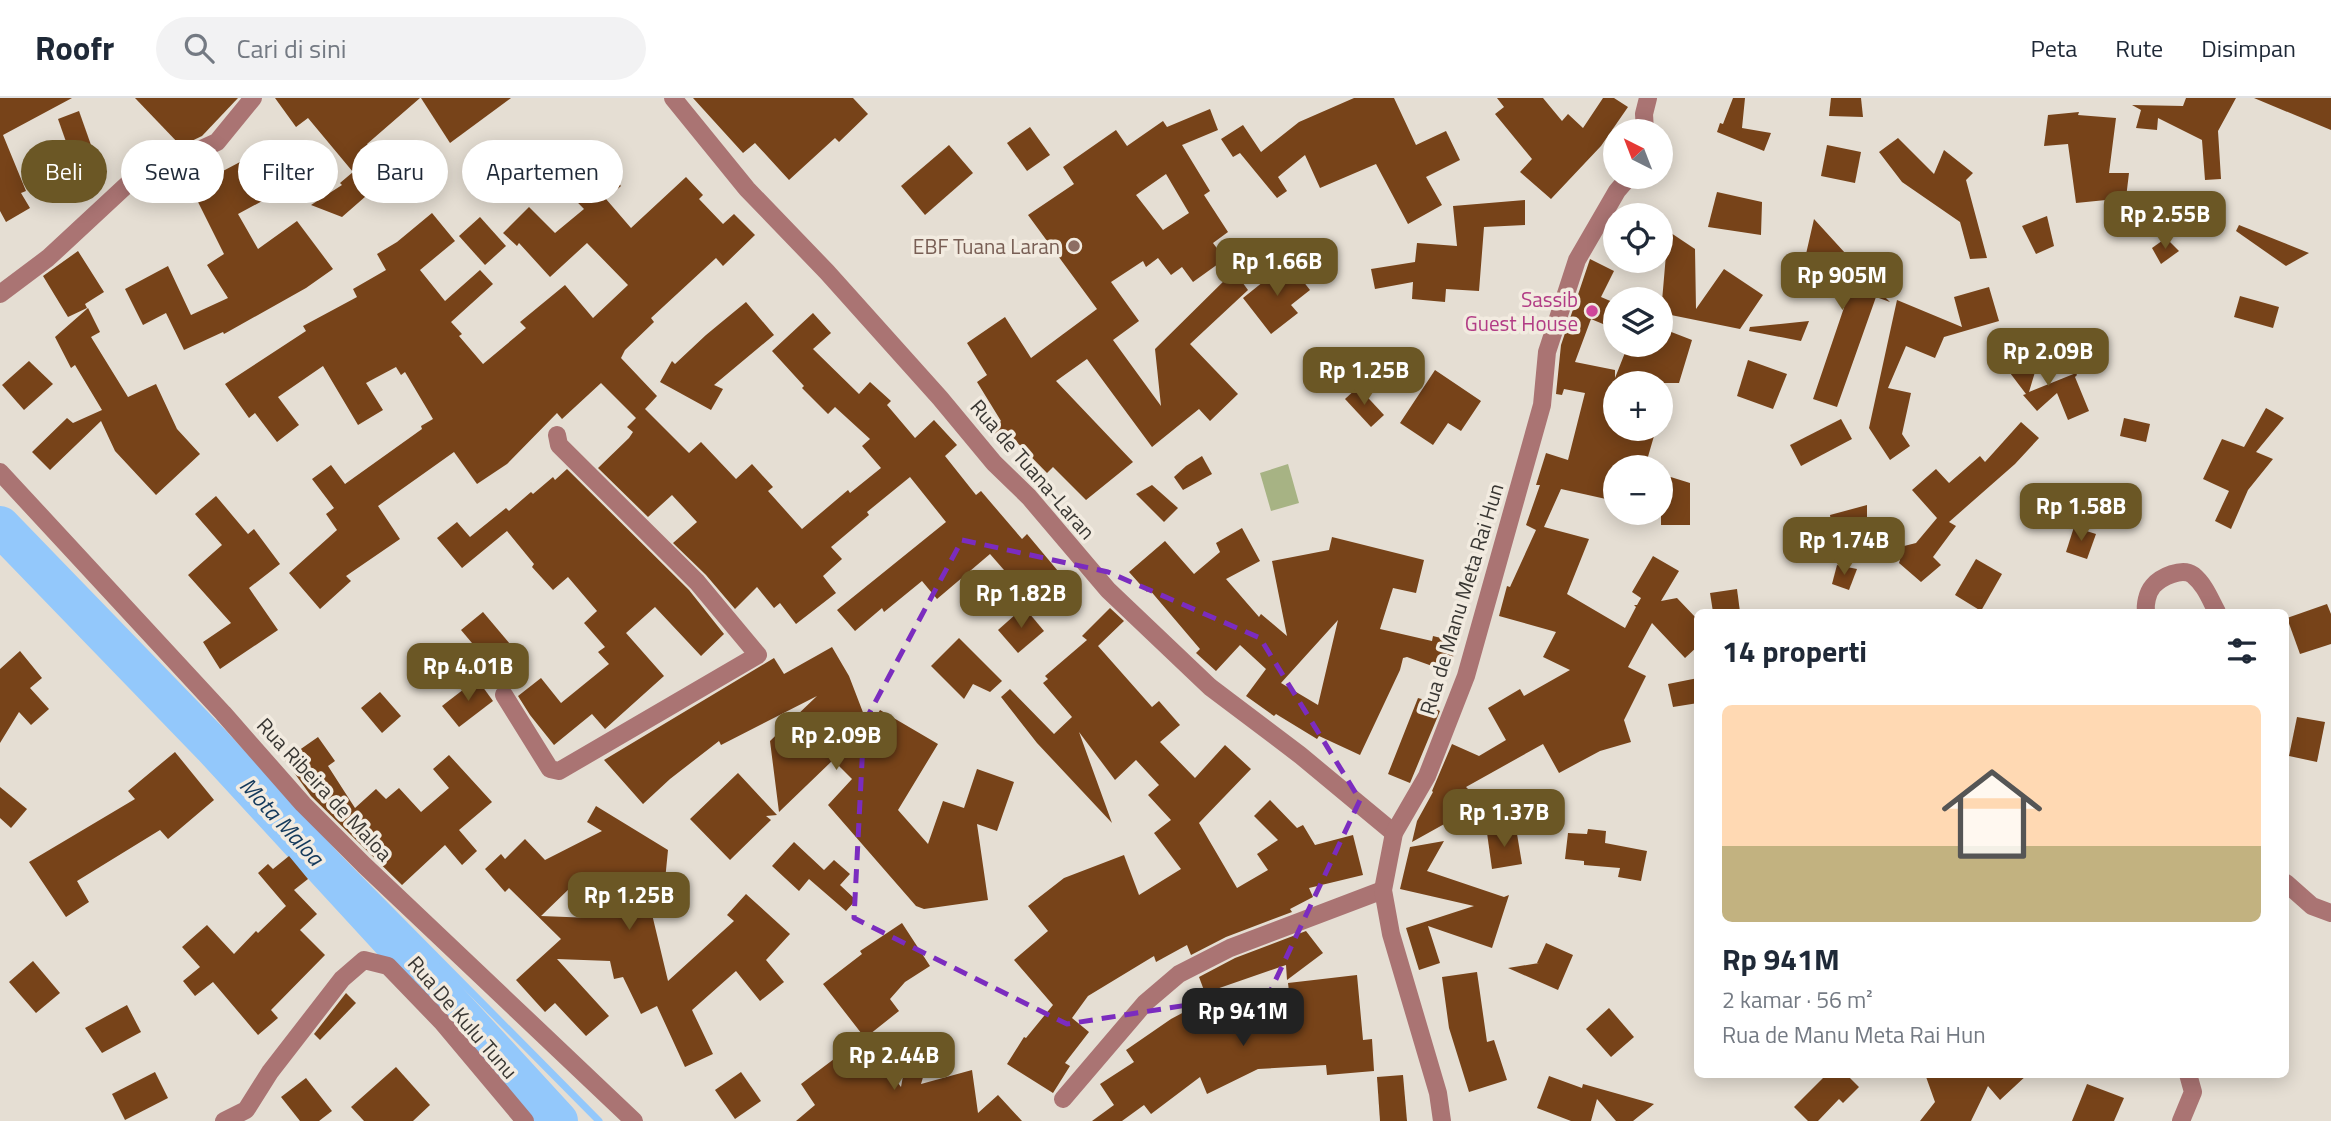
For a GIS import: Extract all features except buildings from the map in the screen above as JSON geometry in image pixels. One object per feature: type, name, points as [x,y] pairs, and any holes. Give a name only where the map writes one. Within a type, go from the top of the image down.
[{"type":"street","points":[[0,294],[48,258],[131,181],[217,142],[253,98]]},
{"type":"street","name":"Rua de Tuana-Laran","points":[[673,98],[747,189],[835,281],[994,463],[1029,497],[1108,590],[1210,687],[1300,755],[1394,833]]},
{"type":"street","points":[[1644,119],[1648,98]]},
{"type":"street","name":"Rua de Manu Meta Rai Hun","points":[[1442,1121],[1438,1093],[1391,934],[1383,890],[1394,833],[1427,776],[1466,676],[1542,405],[1547,352],[1577,260],[1620,189]]},
{"type":"street","points":[[504,695],[550,769],[559,771],[758,655],[697,582],[559,445],[558,435]]},
{"type":"street","name":"Rua Ribeira de Maloa","points":[[0,472],[206,693],[303,804],[634,1121]]},
{"type":"street","points":[[2146,609],[2145,604],[2153,586],[2182,572],[2191,573],[2204,588],[2215,609]]},
{"type":"street","points":[[2289,886],[2312,906],[2331,914]]},
{"type":"street","points":[[1063,1099],[1144,1003],[1179,974],[1230,948],[1383,890]]},
{"type":"street","name":"Rua De Kulu Tunu","points":[[225,1121],[246,1110],[270,1072],[342,979],[364,960],[388,966],[442,1022],[525,1121]]},
{"type":"street","points":[[2181,1121],[2193,1093],[2190,1078]]},
{"type":"highlighted area","points":[[962,540],[1108,572],[1260,638],[1360,800],[1270,992],[1067,1024],[854,918],[864,723]]},
{"type":"green space","points":[[1288,464],[1299,503],[1271,511],[1260,473]]},
{"type":"waterway","points":[[0,516],[599,1121]]},
{"type":"waterway","name":"Mota Maloa","points":[[0,526],[213,746],[558,1121]]},
{"type":"place","name":"EBF Tuana Laran","points":[[1074,246]]},
{"type":"place","name":"Sassib Guest House","points":[[1592,311]]}]
